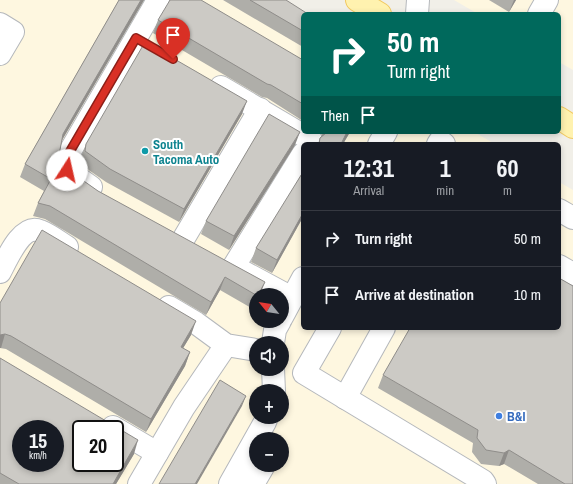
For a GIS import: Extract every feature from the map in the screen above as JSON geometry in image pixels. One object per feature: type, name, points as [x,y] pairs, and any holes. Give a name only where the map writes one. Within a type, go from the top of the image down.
[{"type":"main road","points":[[356,0],[377,12]]},
{"type":"main road","points":[[561,119],[573,127]]},
{"type":"street","points":[[106,197],[67,170],[69,153],[158,0]]},
{"type":"street","points":[[417,12],[418,0]]},
{"type":"street","points":[[540,12],[547,0]]},
{"type":"street","points":[[0,24],[13,32],[0,54]]},
{"type":"street","points":[[136,38],[155,49]]},
{"type":"street","points":[[202,76],[260,109],[310,142]]},
{"type":"street","points":[[200,248],[260,109]]},
{"type":"street","points":[[200,248],[301,151]]},
{"type":"street","points":[[561,211],[573,218]]},
{"type":"street","points":[[0,272],[20,238],[29,230],[39,230],[87,258]]},
{"type":"street","points":[[200,248],[292,298]]},
{"type":"street","points":[[561,267],[573,274]]},
{"type":"street","points":[[289,304],[301,282]]},
{"type":"street","points":[[155,299],[196,323],[226,345],[249,349]]},
{"type":"street","points":[[329,330],[304,374],[483,481],[485,484]]},
{"type":"street","points":[[345,398],[383,330]]},
{"type":"street","points":[[139,484],[184,406],[226,345]]},
{"type":"street","points":[[95,417],[157,453]]},
{"type":"street","points":[[230,484],[249,472]]},
{"type":"shaded area","points":[[0,0],[250,0],[301,30],[301,134],[478,134],[492,142],[301,142],[301,330],[561,330],[561,183],[573,190],[573,484],[0,484]]},
{"type":"shaded area","points":[[454,0],[573,0],[573,70],[561,63],[561,12],[475,12]]},
{"type":"building","points":[[119,0],[141,0],[63,134],[59,155],[60,161],[64,167],[98,191],[265,282],[262,288],[249,288],[249,291],[225,277],[211,302],[50,206],[38,203],[51,179],[25,164]]},
{"type":"building","points":[[170,0],[201,0],[301,59],[301,103],[267,84],[158,20]]},
{"type":"building","points":[[250,0],[286,0],[305,12],[301,12],[301,30]]},
{"type":"building","name":"South Tacoma Auto","points":[[145,42],[247,101],[184,209],[110,169],[85,151],[86,144]]},
{"type":"building","points":[[269,114],[300,132],[234,236],[206,221]]},
{"type":"building","points":[[325,134],[346,134],[342,142],[319,142],[320,138]]},
{"type":"building","points":[[301,175],[301,217],[277,260],[256,248]]},
{"type":"building","points":[[42,230],[196,321],[181,347],[190,352],[151,419],[11,336],[5,334],[0,335],[0,303]]},
{"type":"building","name":"B&I","points":[[561,279],[573,286],[573,484],[565,484],[509,450],[504,453],[486,450],[477,438],[478,430],[383,375],[409,330],[561,330]]},
{"type":"building","points":[[0,358],[104,420],[72,420],[72,472],[120,472],[113,484],[19,484],[0,473]]},
{"type":"building","points":[[220,380],[246,396],[195,484],[159,484]]},
{"type":"building","points":[[124,432],[138,440],[124,465]]},
{"type":"place","name":"South Tacoma Auto","points":[[145,151]]},
{"type":"place","name":"B&I","points":[[499,416]]},
{"type":"route","points":[[67,170],[69,153],[136,38],[173,59]]}]
